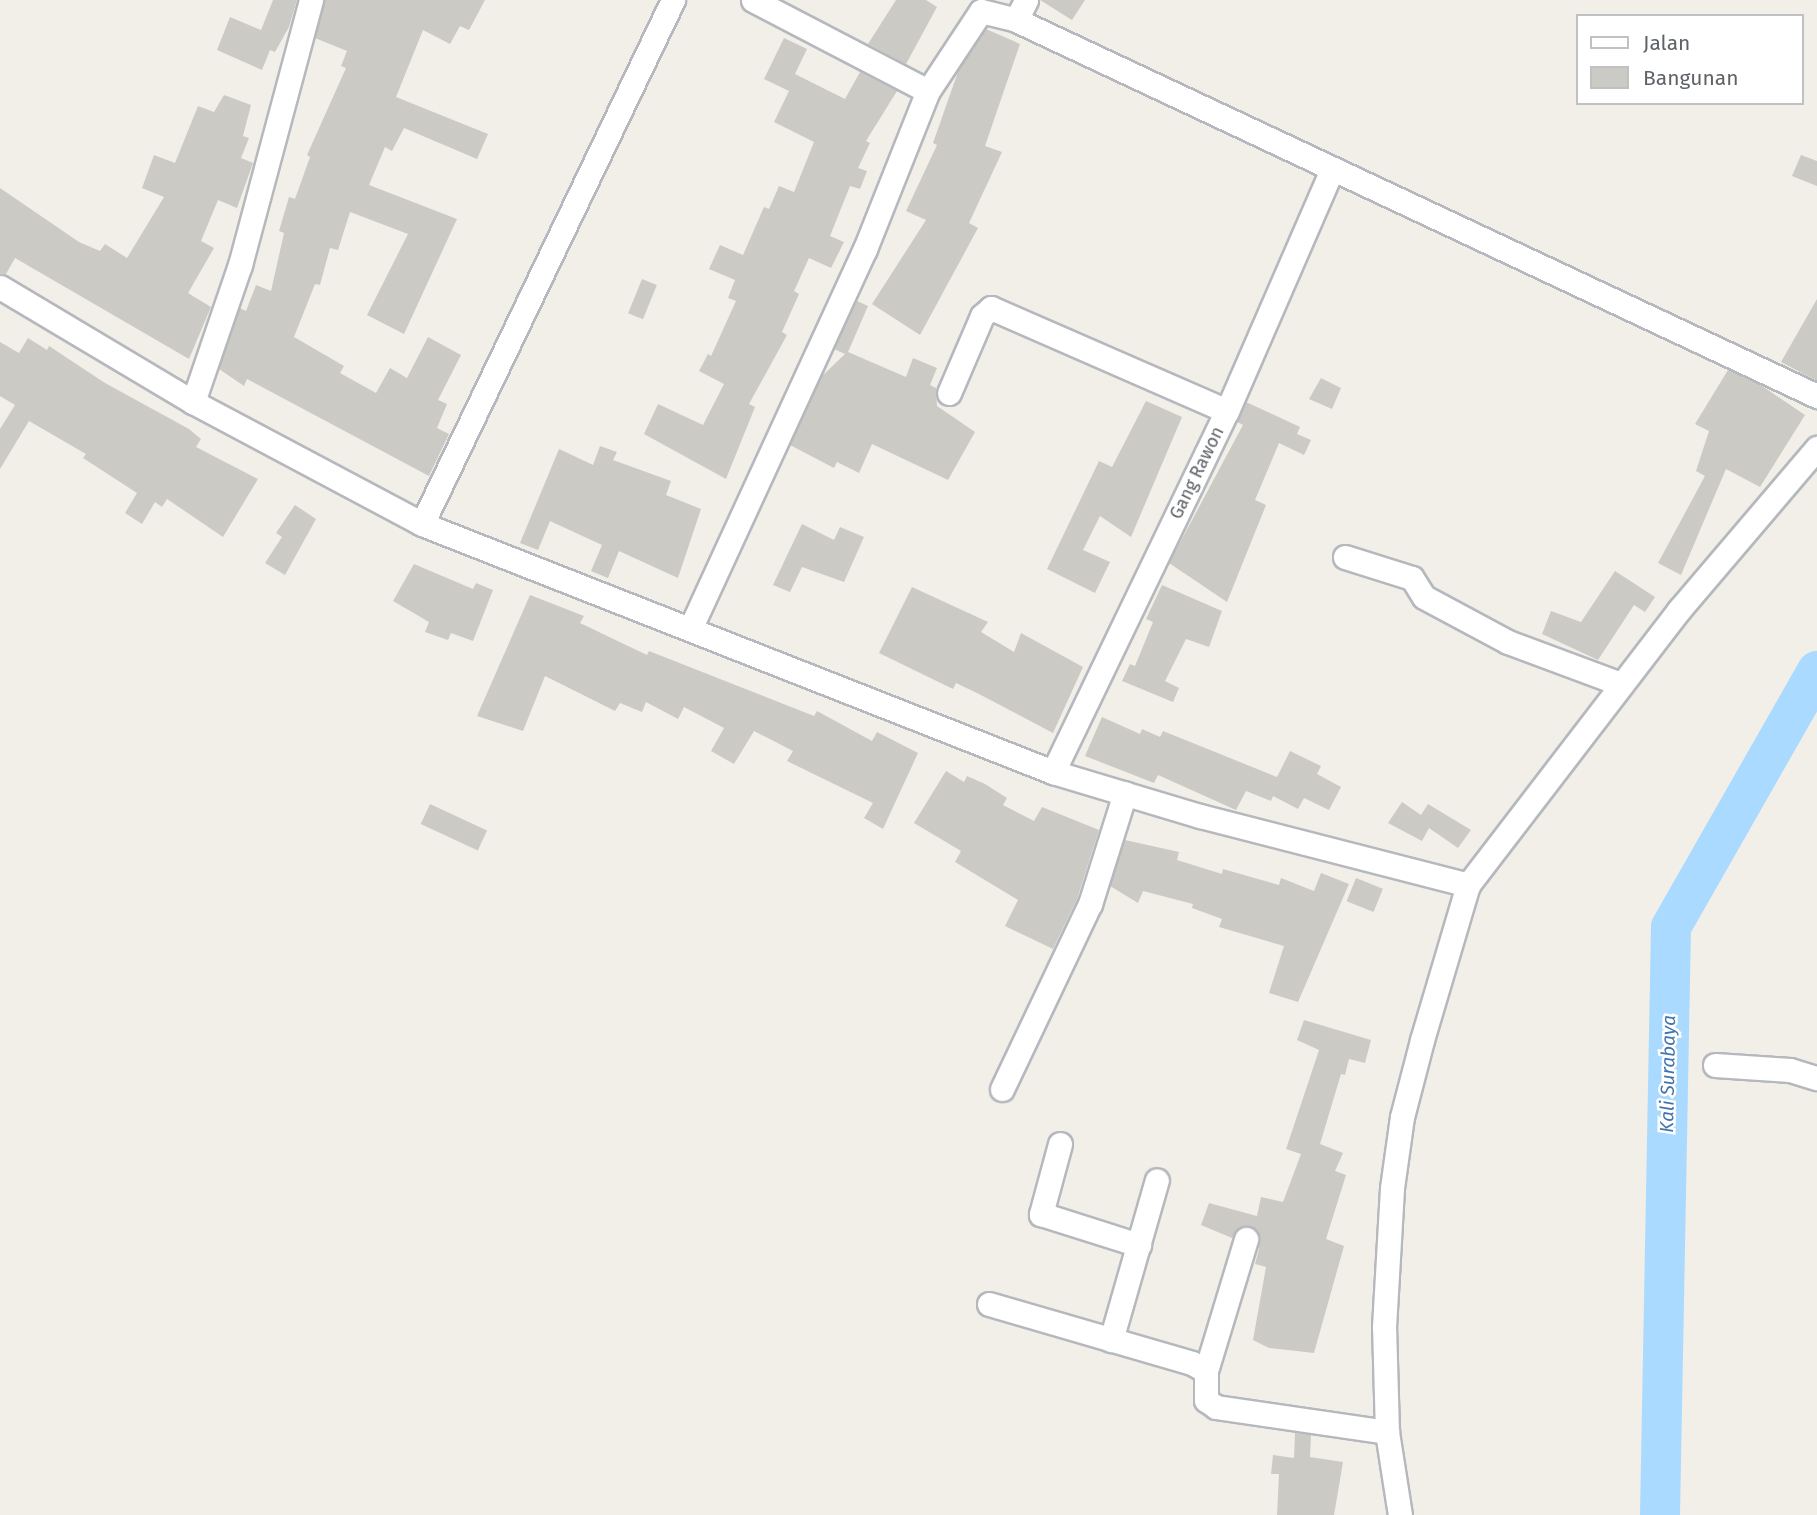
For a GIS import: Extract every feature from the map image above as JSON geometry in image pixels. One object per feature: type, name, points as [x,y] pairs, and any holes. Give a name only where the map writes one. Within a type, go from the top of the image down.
[{"type":"street","points":[[193,402],[240,265],[311,0]]},
{"type":"street","points":[[422,524],[673,0]]},
{"type":"street","points":[[753,0],[928,91]]},
{"type":"street","points":[[691,627],[865,249],[928,91],[981,11],[1021,10],[1332,169],[1817,396]]},
{"type":"street","name":"Gang Rawon","points":[[1053,772],[1227,411],[1332,169]]},
{"type":"street","points":[[0,287],[193,402],[422,524],[691,627],[1053,772],[1468,885]]},
{"type":"street","points":[[949,393],[982,316],[991,308],[1227,411]]},
{"type":"street","points":[[1400,1515],[1387,1432],[1384,1327],[1392,1188],[1412,1078],[1468,885],[1622,684],[1817,448]]},
{"type":"street","points":[[1345,557],[1412,578],[1424,597],[1508,642],[1622,684]]},
{"type":"street","points":[[1002,1089],[1090,904],[1125,793]]},
{"type":"street","points":[[1715,1065],[1790,1070],[1817,1078]]},
{"type":"street","points":[[1060,1144],[1041,1214],[1139,1245]]},
{"type":"street","points":[[1111,1339],[1157,1180]]},
{"type":"street","points":[[1245,1240],[1206,1371],[1206,1400],[1216,1408],[1387,1432]]},
{"type":"street","points":[[989,1304],[1111,1339],[1206,1371]]},
{"type":"building","points":[[273,0],[297,0],[289,27],[275,52],[270,50],[262,70],[217,50],[230,17],[261,30]]},
{"type":"building","points":[[325,0],[485,0],[469,30],[460,26],[450,44],[423,30],[396,97],[488,134],[477,159],[404,128],[392,151],[385,147],[369,185],[457,219],[404,334],[367,315],[408,234],[350,212],[338,250],[330,248],[320,285],[315,284],[294,337],[344,366],[340,373],[376,393],[390,368],[407,378],[428,337],[461,355],[438,400],[447,404],[437,428],[449,434],[429,476],[247,379],[244,386],[219,369],[240,308],[246,311],[256,285],[271,291],[284,233],[279,231],[289,197],[295,199],[310,157],[307,155],[346,68],[341,66],[347,51],[315,38]]},
{"type":"building","points":[[896,0],[926,0],[937,7],[906,64],[868,44]]},
{"type":"building","points":[[1040,0],[1085,0],[1072,20]]},
{"type":"building","points":[[986,29],[1020,44],[985,146],[1002,152],[969,223],[978,228],[920,335],[872,304],[926,220],[906,211],[937,145],[933,143],[959,69]]},
{"type":"building","points":[[784,38],[807,49],[795,74],[845,99],[860,72],[897,91],[866,141],[870,143],[858,168],[867,171],[860,189],[850,186],[830,236],[844,242],[831,268],[809,258],[794,291],[799,294],[782,332],[787,335],[749,404],[755,407],[726,479],[644,434],[658,404],[703,425],[724,384],[699,371],[708,354],[711,356],[736,301],[728,298],[735,280],[709,269],[720,245],[743,255],[764,207],[769,209],[779,186],[794,192],[814,142],[774,122],[789,91],[764,79]]},
{"type":"building","points":[[224,95],[251,105],[243,136],[249,138],[241,158],[253,163],[237,208],[218,200],[201,241],[214,248],[188,293],[211,307],[189,359],[15,258],[6,274],[0,273],[0,188],[79,242],[100,251],[105,244],[127,258],[164,197],[142,188],[154,155],[175,163],[198,106],[214,112]]},
{"type":"building","points":[[1801,155],[1817,161],[1817,186],[1792,176]]},
{"type":"building","points":[[642,279],[657,285],[643,319],[628,313]]},
{"type":"building","points":[[1817,299],[1817,381],[1781,362]]},
{"type":"building","points":[[857,301],[868,306],[848,352],[906,377],[913,358],[937,368],[930,385],[936,388],[937,406],[975,432],[948,480],[872,444],[859,473],[837,462],[834,468],[790,445],[821,377],[845,354],[834,349]]},
{"type":"building","points":[[28,338],[47,350],[49,346],[105,383],[189,429],[201,439],[196,447],[258,479],[223,537],[167,499],[162,507],[155,502],[142,524],[125,513],[137,493],[83,458],[86,454],[29,421],[0,469],[0,429],[15,405],[0,396],[0,342],[19,353]]},
{"type":"building","points":[[1728,370],[1762,386],[1805,415],[1760,487],[1726,469],[1681,575],[1658,563],[1705,476],[1696,471],[1709,431],[1695,424]]},
{"type":"building","points":[[1321,378],[1341,388],[1332,409],[1309,399]]},
{"type":"building","points":[[1146,401],[1182,417],[1131,537],[1100,516],[1083,550],[1110,562],[1095,593],[1047,569],[1099,461],[1112,467]]},
{"type":"building","points":[[1246,402],[1300,427],[1297,434],[1311,440],[1304,455],[1279,443],[1255,500],[1266,505],[1227,602],[1169,563],[1243,425],[1237,422]]},
{"type":"building","points":[[600,446],[617,452],[613,460],[671,481],[666,495],[701,509],[678,578],[619,551],[608,578],[591,571],[602,545],[550,521],[538,550],[520,543],[559,449],[593,465]]},
{"type":"building","points":[[295,505],[316,519],[285,575],[265,563],[282,537],[276,533]]},
{"type":"building","points":[[802,524],[834,540],[840,527],[864,537],[844,582],[802,567],[790,592],[773,585]]},
{"type":"building","points":[[414,564],[473,589],[476,583],[493,590],[473,641],[451,633],[448,640],[425,632],[429,622],[393,601]]},
{"type":"building","points":[[1615,571],[1655,597],[1645,612],[1634,605],[1598,660],[1542,634],[1551,611],[1581,622]]},
{"type":"building","points":[[1162,585],[1222,611],[1209,647],[1186,639],[1165,681],[1179,688],[1173,702],[1122,681],[1130,664],[1135,666],[1153,622],[1146,619]]},
{"type":"building","points":[[912,587],[988,622],[981,632],[1014,652],[1021,633],[1083,667],[1053,733],[956,683],[953,689],[879,653]]},
{"type":"building","points":[[530,595],[584,616],[580,623],[647,655],[649,651],[814,716],[817,711],[872,741],[877,732],[918,753],[883,829],[864,818],[873,803],[787,761],[793,751],[754,731],[734,764],[711,751],[724,728],[684,707],[678,719],[646,702],[642,712],[620,703],[615,711],[545,676],[523,731],[477,716]]},
{"type":"building","points":[[1102,717],[1140,734],[1142,729],[1160,737],[1163,731],[1277,777],[1290,751],[1321,766],[1317,774],[1341,787],[1329,810],[1304,798],[1298,809],[1273,796],[1271,801],[1246,791],[1236,810],[1158,775],[1154,783],[1085,756]]},
{"type":"building","points":[[946,771],[964,782],[967,776],[985,784],[1007,798],[1003,805],[1034,821],[1042,807],[1099,830],[1077,899],[1053,949],[1005,926],[1018,900],[955,862],[961,851],[914,823]]},
{"type":"building","points":[[1402,802],[1421,815],[1428,804],[1471,830],[1458,848],[1429,828],[1422,841],[1388,823]]},
{"type":"building","points":[[430,804],[487,831],[478,851],[421,824]]},
{"type":"building","points":[[1125,840],[1179,852],[1177,860],[1222,874],[1223,869],[1279,885],[1281,878],[1314,891],[1321,873],[1349,884],[1298,1002],[1269,993],[1284,946],[1219,927],[1222,919],[1192,908],[1193,904],[1143,891],[1138,903],[1110,886]]},
{"type":"building","points":[[1356,878],[1383,889],[1374,912],[1347,901]]},
{"type":"building","points":[[1304,1020],[1371,1040],[1365,1063],[1349,1059],[1345,1075],[1341,1074],[1320,1144],[1343,1153],[1335,1171],[1346,1175],[1326,1239],[1344,1246],[1314,1353],[1269,1348],[1253,1340],[1266,1267],[1255,1264],[1259,1249],[1257,1230],[1242,1226],[1232,1238],[1201,1225],[1209,1203],[1257,1216],[1261,1197],[1283,1202],[1301,1154],[1286,1149],[1319,1050],[1297,1040]]},
{"type":"building","points":[[1295,1433],[1311,1435],[1310,1457],[1343,1462],[1334,1515],[1277,1515],[1279,1474],[1271,1474],[1273,1455],[1294,1458]]},
{"type":"waterway","name":"Kali Surabaya","points":[[1660,1515],[1671,927],[1817,671]]}]
